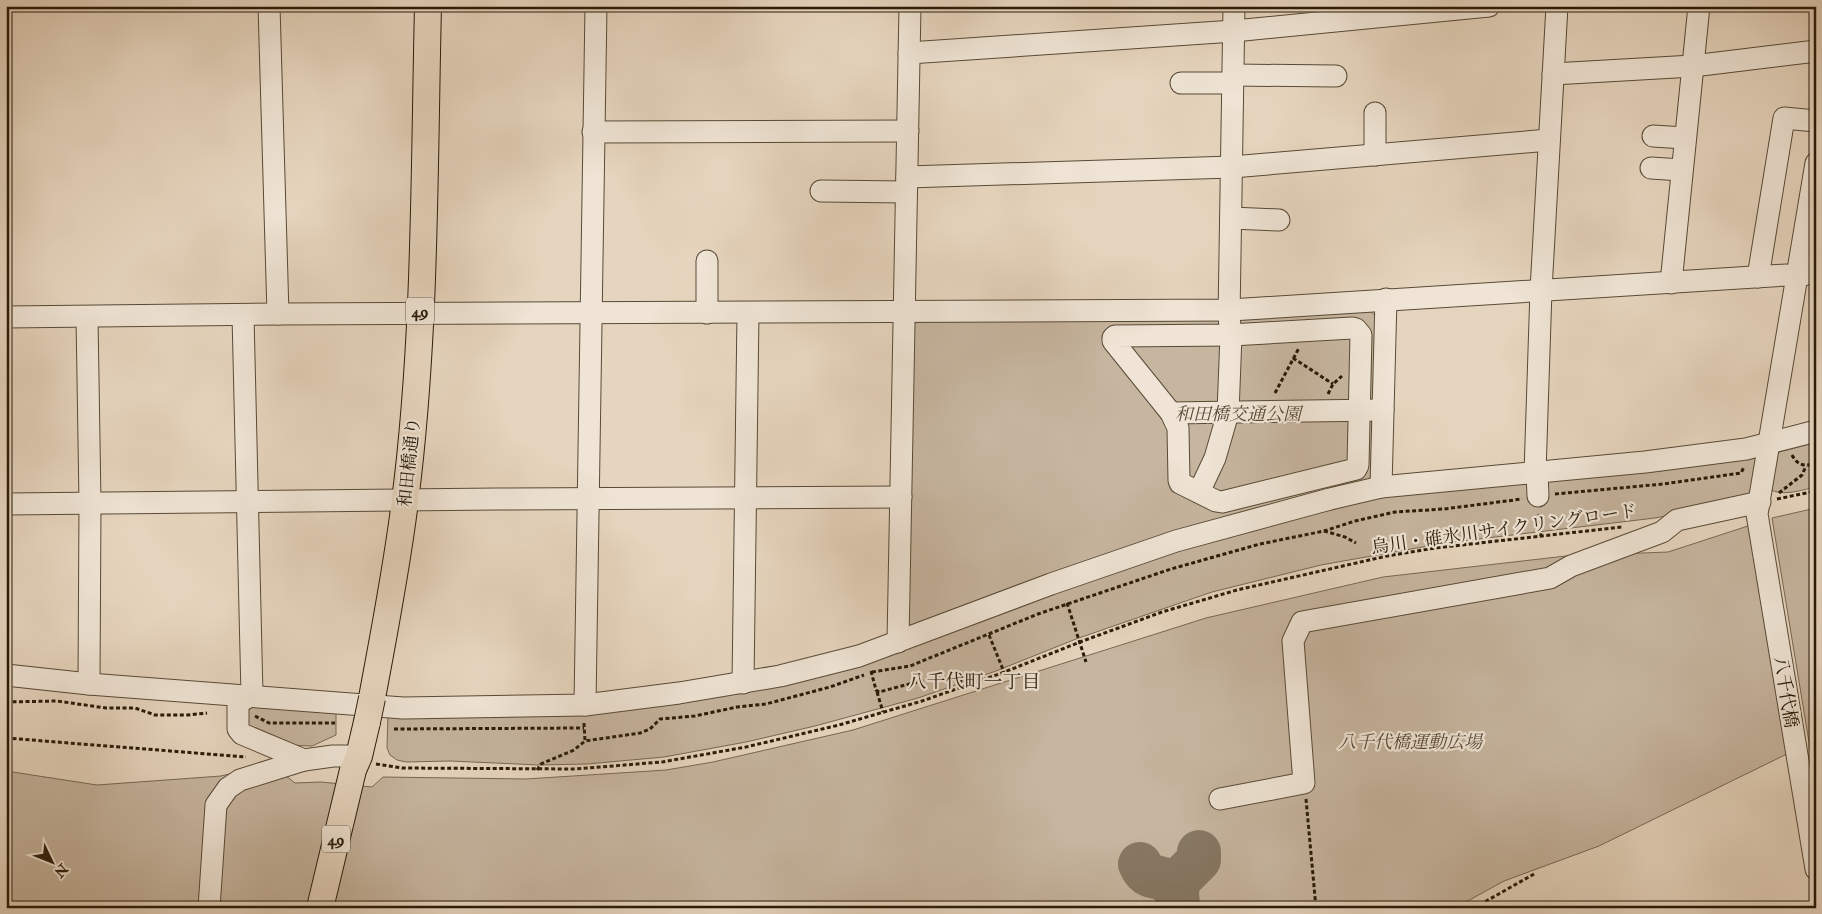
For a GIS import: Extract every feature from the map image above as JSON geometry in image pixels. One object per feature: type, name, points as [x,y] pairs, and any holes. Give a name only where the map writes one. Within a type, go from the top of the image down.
[{"type":"main road","name":"和田橋通り","points":[[320,908],[362,763],[369,710],[388,615],[406,500],[420,315],[428,6]]},
{"type":"street","points":[[269,6],[278,314]]},
{"type":"street","points":[[584,705],[596,6]]},
{"type":"street","points":[[898,642],[910,6]]},
{"type":"street","points":[[1199,492],[1215,458],[1228,413],[1231,335],[1234,6]]},
{"type":"street","points":[[909,53],[1234,31],[1489,6]]},
{"type":"street","points":[[1538,496],[1536,473],[1541,290],[1557,6]]},
{"type":"street","points":[[1671,283],[1699,6]]},
{"type":"street","points":[[1553,74],[1693,66],[1816,51]]},
{"type":"street","points":[[1181,83],[1233,79],[1336,76]]},
{"type":"street","points":[[1375,113],[1376,155]]},
{"type":"street","points":[[1758,277],[1784,118],[1816,121]]},
{"type":"street","points":[[593,132],[908,131]]},
{"type":"street","points":[[1653,136],[1685,138]]},
{"type":"street","points":[[821,191],[1232,167],[1550,140]]},
{"type":"street","name":"八千代橋","points":[[1816,163],[1806,274],[1778,441],[1759,508],[1816,869]]},
{"type":"street","points":[[1651,168],[1682,170]]},
{"type":"street","points":[[1231,218],[1279,220]]},
{"type":"street","points":[[707,261],[707,313]]},
{"type":"street","points":[[6,318],[278,314],[420,315],[1230,310],[1806,274]]},
{"type":"street","points":[[1381,487],[1386,299]]},
{"type":"street","points":[[743,683],[748,313]]},
{"type":"street","points":[[243,316],[252,695]]},
{"type":"street","points":[[87,317],[90,503],[89,684]]},
{"type":"street","points":[[1356,329],[1361,335],[1358,465],[1356,468],[1222,502],[1216,501],[1180,483],[1178,428],[1171,413],[1113,341],[1113,338],[1115,336],[1231,335],[1356,329]]},
{"type":"street","points":[[1171,413],[1383,410]]},
{"type":"street","points":[[6,675],[89,684],[403,708],[584,705],[870,663],[898,642],[1051,584],[1176,541],[1381,487],[1645,462],[1746,449],[1816,432]]},
{"type":"street","points":[[6,504],[902,497]]},
{"type":"street","points":[[1220,799],[1304,783],[1293,641],[1302,622],[1550,578],[1570,566],[1662,532],[1677,520],[1759,508]]},
{"type":"street","points":[[252,695],[238,703],[238,730],[242,734],[304,760]]},
{"type":"street","points":[[209,908],[216,804],[228,788],[240,780],[304,760],[333,756],[362,763]]},
{"type":"path","points":[[1266,411],[1309,330]]},
{"type":"path","points":[[1293,358],[1333,384]]},
{"type":"path","points":[[1328,411],[1329,391],[1333,384],[1342,376],[1360,372]]},
{"type":"path","points":[[1778,441],[1796,461],[1806,466]]},
{"type":"path","points":[[537,770],[541,764],[574,750],[585,741],[640,733],[650,729],[660,719],[695,716],[737,707],[766,704],[830,688],[870,663],[910,666],[1067,604],[1172,569],[1260,544],[1324,531],[1355,521],[1394,512],[1444,509],[1538,496],[1663,484],[1741,473],[1744,469],[1746,449]]},
{"type":"path","points":[[1759,508],[1802,475],[1806,466],[1816,462]]},
{"type":"path","points":[[1759,508],[1816,491]]},
{"type":"path","points":[[1538,496],[1541,536]]},
{"type":"path","name":"烏川・碓氷川サイクリングロード","points":[[362,763],[402,768],[575,769],[662,762],[746,747],[839,725],[970,685],[1162,612],[1237,590],[1387,556],[1435,548],[1629,526]]},
{"type":"path","points":[[1324,531],[1345,537],[1356,543]]},
{"type":"path","points":[[1067,604],[1086,662]]},
{"type":"path","points":[[989,635],[1004,672]]},
{"type":"path","points":[[870,663],[883,712]]},
{"type":"path","points":[[877,691],[930,680],[963,681],[970,685]]},
{"type":"path","points":[[6,702],[57,701],[106,708],[135,708],[155,715],[238,712],[269,723],[335,723]]},
{"type":"path","points":[[584,705],[585,741]]},
{"type":"path","points":[[394,729],[584,728]]},
{"type":"path","points":[[6,738],[248,757]]},
{"type":"path","points":[[1304,783],[1316,908]]},
{"type":"path","points":[[1474,908],[1534,874]]},
{"type":"green space","name":"和田橋交通公園","points":[[1369,310],[1377,317],[1376,410],[1370,480],[912,628],[906,623],[912,326],[919,320]]},
{"type":"green space","points":[[1816,439],[1816,487],[1786,493],[1769,489],[1778,449]]},
{"type":"green space","points":[[1759,458],[1754,489],[1747,497],[1717,506],[1655,518],[1445,543],[1321,565],[1212,592],[1076,639],[996,671],[918,698],[815,726],[746,742],[664,757],[587,764],[539,765],[450,761],[406,762],[397,760],[390,755],[387,748],[388,714],[612,711],[1023,604],[1215,539],[1391,495]]},
{"type":"green space","points":[[1816,508],[1816,745],[1810,748],[1772,518]]},
{"type":"green space","name":"八千代橋運動広場","points":[[1751,525],[1791,752],[1599,846],[1504,881],[1455,908],[6,908],[6,771],[97,785],[221,776],[271,764],[295,783],[321,782],[372,787],[383,777],[526,779],[666,770],[713,762],[853,730],[1206,618],[1383,577],[1566,556],[1668,552]]},
{"type":"green space","points":[[243,706],[336,711],[336,735],[312,746],[287,745],[242,730]]},
{"type":"taxiway","points":[[1176,893],[1180,879],[1199,860],[1199,852]]},
{"type":"taxiway","points":[[1140,864],[1148,875],[1168,882],[1177,894],[1178,908]]},
{"type":"district","name":"八千代町一丁目","points":[[974,681]]}]
